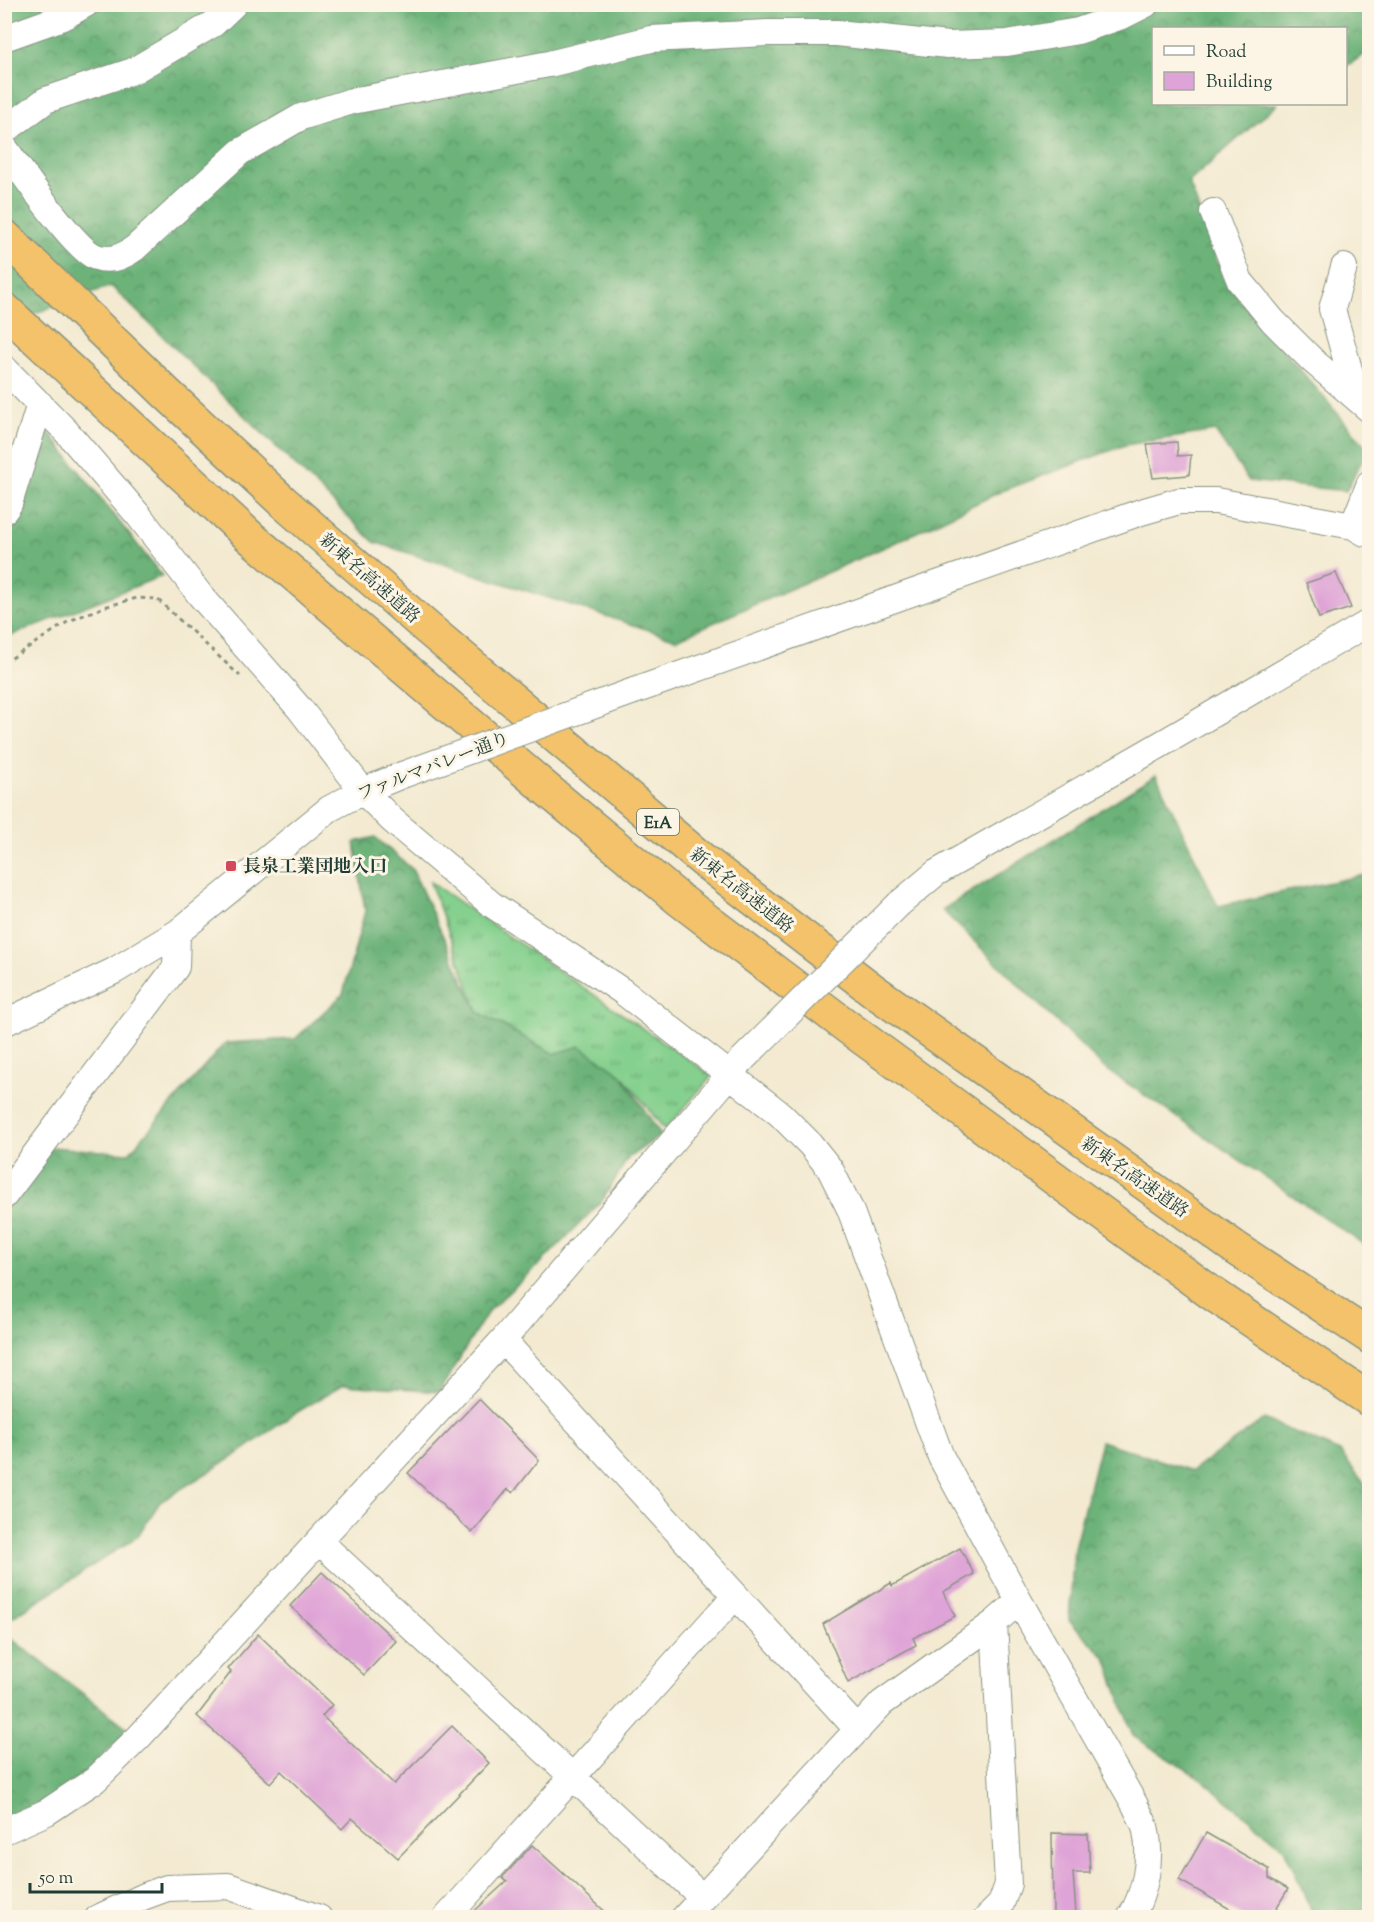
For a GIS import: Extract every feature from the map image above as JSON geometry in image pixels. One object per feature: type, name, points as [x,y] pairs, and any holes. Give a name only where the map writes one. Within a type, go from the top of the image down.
[{"type":"highway","name":"新東名高速道路","points":[[4,236],[166,393],[282,501],[435,634],[704,861],[874,991],[1036,1107],[1234,1247],[1370,1336]]},
{"type":"highway","name":"E1A","points":[[4,309],[249,536],[464,720],[680,900],[858,1035],[1210,1292],[1370,1400]]},
{"type":"street","points":[[4,38],[63,17],[86,4]]},
{"type":"street","points":[[4,131],[46,100],[132,71],[213,24],[234,4]]},
{"type":"street","points":[[4,147],[79,245],[95,257],[109,259],[123,257],[135,248],[240,152],[301,117],[352,101],[549,64],[651,39],[767,33],[826,33],[948,45],[1007,43],[1078,31],[1122,16],[1146,4]]},
{"type":"street","points":[[1213,212],[1240,281],[1273,321],[1313,361],[1363,404]]},
{"type":"street","points":[[1344,267],[1332,309],[1363,404]]},
{"type":"street","points":[[4,368],[40,404],[139,516],[234,636],[300,709],[363,791],[392,820],[491,904],[735,1069],[810,1144],[830,1169],[850,1209],[941,1457],[1146,1830],[1149,1862],[1141,1914]]},
{"type":"street","points":[[4,511],[9,504],[40,404]]},
{"type":"street","points":[[1364,529],[1370,483]]},
{"type":"street","name":"ファルマバレー通り","points":[[4,1023],[114,970],[177,933],[329,809],[363,791],[402,775],[1129,516],[1179,501],[1216,501],[1364,529]]},
{"type":"street","points":[[4,1831],[46,1812],[95,1780],[139,1737],[503,1340],[735,1069],[899,904],[936,873],[1370,622]]},
{"type":"street","points":[[4,1196],[176,967],[177,933]]},
{"type":"street","points":[[503,1340],[858,1730]]},
{"type":"street","points":[[320,1541],[702,1897]]},
{"type":"street","points":[[446,1917],[735,1596]]},
{"type":"street","points":[[684,1917],[882,1702],[994,1623],[1019,1601]]},
{"type":"street","points":[[987,1917],[1001,1904],[1008,1884],[994,1623]]},
{"type":"street","points":[[98,1917],[167,1888],[228,1886],[320,1917]]},
{"type":"path","points":[[4,663],[69,621],[104,607],[137,598],[157,599],[242,677]]},
{"type":"green space","points":[[4,5],[1369,5],[1369,52],[1347,65],[1347,27],[1152,27],[1152,105],[1276,105],[1189,182],[1225,282],[1368,449],[1346,491],[1249,481],[1215,431],[1125,445],[1002,491],[894,543],[677,639],[374,542],[111,286],[5,324]]},
{"type":"green space","points":[[47,430],[162,576],[5,638],[5,484]]},
{"type":"green space","points":[[1156,775],[1218,906],[1369,874],[1369,1248],[1103,1067],[942,910]]},
{"type":"green space","points":[[375,837],[412,869],[478,1012],[554,1054],[580,1046],[621,1074],[661,1135],[628,1158],[602,1201],[540,1264],[489,1310],[439,1392],[343,1385],[294,1414],[239,1453],[160,1502],[137,1537],[5,1622],[5,1207],[51,1147],[129,1153],[225,1043],[295,1039],[343,994],[365,911],[355,842]]},
{"type":"green space","points":[[430,882],[712,1076],[665,1130],[621,1074],[580,1047],[554,1054],[478,1012]]},
{"type":"green space","points":[[1264,1419],[1340,1452],[1369,1490],[1369,1917],[1314,1917],[1284,1848],[1200,1778],[1133,1736],[1106,1658],[1069,1620],[1074,1548],[1101,1441],[1192,1471]]},
{"type":"green space","points":[[4,1633],[129,1729],[89,1770],[42,1803],[5,1817]]},
{"type":"building","points":[[1177,442],[1178,456],[1191,455],[1189,475],[1153,478],[1147,444]]},
{"type":"building","points":[[1336,573],[1351,608],[1319,618],[1306,583]]},
{"type":"building","points":[[479,1399],[539,1460],[513,1493],[508,1489],[472,1533],[408,1473]]},
{"type":"building","points":[[960,1548],[974,1574],[943,1592],[955,1616],[913,1638],[916,1645],[848,1683],[823,1624],[891,1583],[892,1586]]},
{"type":"building","points":[[322,1572],[396,1641],[364,1675],[290,1606]]},
{"type":"building","points":[[258,1634],[332,1705],[322,1716],[394,1784],[452,1726],[489,1763],[398,1858],[352,1818],[342,1829],[281,1771],[270,1783],[197,1716],[231,1672],[228,1669]]},
{"type":"building","points":[[1052,1833],[1088,1834],[1090,1873],[1073,1873],[1076,1914],[1053,1914]]},
{"type":"building","points":[[1206,1833],[1269,1869],[1269,1878],[1288,1889],[1271,1917],[1244,1917],[1179,1880]]},
{"type":"building","points":[[532,1845],[611,1917],[468,1917],[507,1881],[502,1878]]},
{"type":"place","name":"長泉工業団地入口","points":[[231,866]]}]
